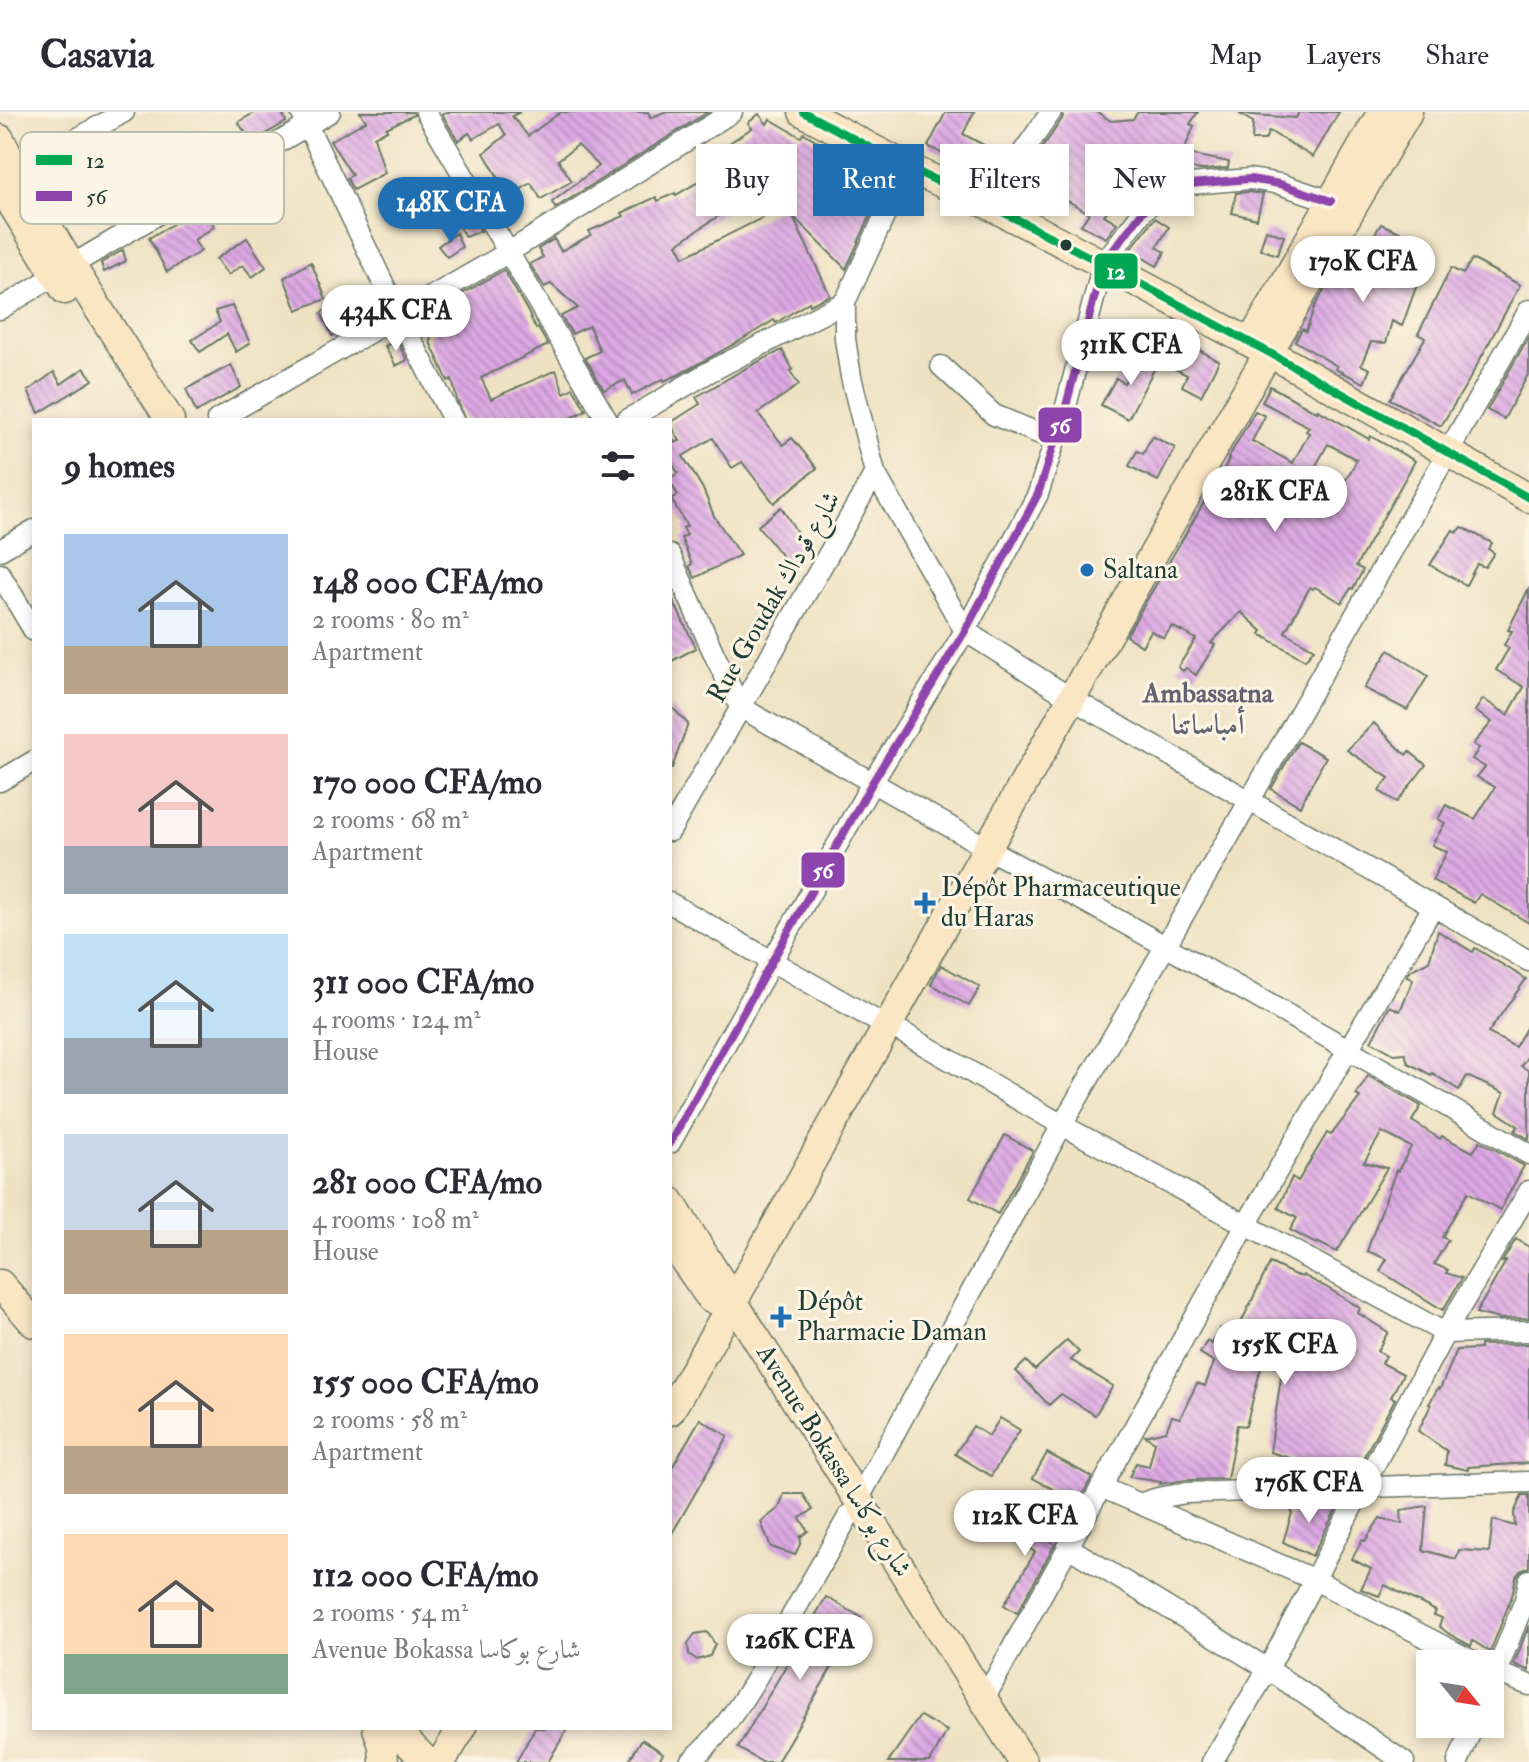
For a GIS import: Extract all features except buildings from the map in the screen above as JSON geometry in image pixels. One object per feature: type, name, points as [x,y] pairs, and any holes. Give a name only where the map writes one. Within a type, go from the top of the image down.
[{"type":"street","points":[[93,132],[124,112]]},
{"type":"street","points":[[284,132],[305,119],[330,112]]},
{"type":"street","points":[[426,112],[606,418]]},
{"type":"street","points":[[220,418],[509,252],[732,112]]},
{"type":"street","points":[[803,112],[864,144]]},
{"type":"street","points":[[1029,144],[1051,112]]},
{"type":"street","points":[[1259,348],[1331,201],[1382,112]]},
{"type":"street","points":[[672,1407],[724,1302],[1259,348],[1408,112]]},
{"type":"street","points":[[305,119],[399,316],[452,418]]},
{"type":"street","points":[[0,139],[6,187],[20,207]]},
{"type":"street","points":[[672,1139],[872,783],[965,631],[1038,494],[1066,406],[1103,264],[1143,211],[1162,194],[1190,184],[1250,179],[1280,184],[1331,201]]},
{"type":"street","points":[[884,216],[845,302],[845,339],[851,377],[875,473],[965,631],[1065,695],[1529,961]]},
{"type":"street","points":[[1010,216],[1259,348],[1529,498]]},
{"type":"street","points":[[32,224],[169,418]]},
{"type":"street","points":[[0,309],[137,224]]},
{"type":"street","points":[[64,270],[147,418]]},
{"type":"street","points":[[630,418],[709,372],[845,302]]},
{"type":"street","points":[[690,1762],[737,1709],[770,1655],[1062,1125],[1529,310]]},
{"type":"street","points":[[941,366],[994,415],[1055,440]]},
{"type":"street","name":"Rue Goudak شارع قوداك","points":[[672,827],[875,473]]},
{"type":"street","points":[[0,550],[32,531]]},
{"type":"street","points":[[672,559],[740,707],[981,845],[1349,1048],[1529,1154]]},
{"type":"street","points":[[0,574],[32,628]]},
{"type":"street","points":[[0,781],[32,762]]},
{"type":"street","points":[[672,904],[1062,1125],[1445,1333],[1529,1331]]},
{"type":"street","points":[[983,1701],[1246,1225],[1433,907]]},
{"type":"street","points":[[1212,1762],[1268,1669],[1445,1333],[1529,1191]]},
{"type":"street","name":"Avenue Bokassa شارع بوكاسا","points":[[672,1205],[724,1302],[853,1508],[1004,1762]]},
{"type":"street","name":"Avenue Bokassa شارع بوكاسا","points":[[672,1242],[724,1302]]},
{"type":"street","points":[[0,1284],[32,1321]]},
{"type":"street","points":[[672,1374],[724,1302]]},
{"type":"street","points":[[1142,1503],[1186,1493],[1529,1482]]},
{"type":"street","points":[[1101,1487],[1315,1580],[1445,1650]]},
{"type":"street","name":"Avenue Bokassa شارع بوكاسا","points":[[853,1508],[1023,1762]]},
{"type":"street","points":[[1068,1547],[1268,1669],[1404,1762]]},
{"type":"street","points":[[1501,1650],[1528,1594]]},
{"type":"street","points":[[1504,1678],[1529,1685]]},
{"type":"street","points":[[378,1730],[384,1762]]},
{"type":"street","points":[[396,1730],[427,1762]]},
{"type":"street","points":[[441,1762],[461,1730]]},
{"type":"street","points":[[463,1762],[482,1730]]},
{"type":"street","points":[[1458,1762],[1468,1738]]},
{"type":"transit line","name":"12","points":[[803,112],[1103,264],[1529,498]]},
{"type":"transit line","name":"56","points":[[672,1139],[872,783],[965,631],[1038,494],[1066,406],[1103,264],[1143,211],[1162,194],[1190,184],[1250,179],[1280,184],[1331,201]]},
{"type":"place","name":"Saltana","points":[[1087,570]]},
{"type":"place","name":"Dépôt Pharmaceutique du Haras","points":[[925,903]]},
{"type":"place","name":"Dépôt Pharmacie Daman","points":[[781,1317]]},
{"type":"district","name":"Ambassatna أمباساتنا","points":[[1208,709]]}]
